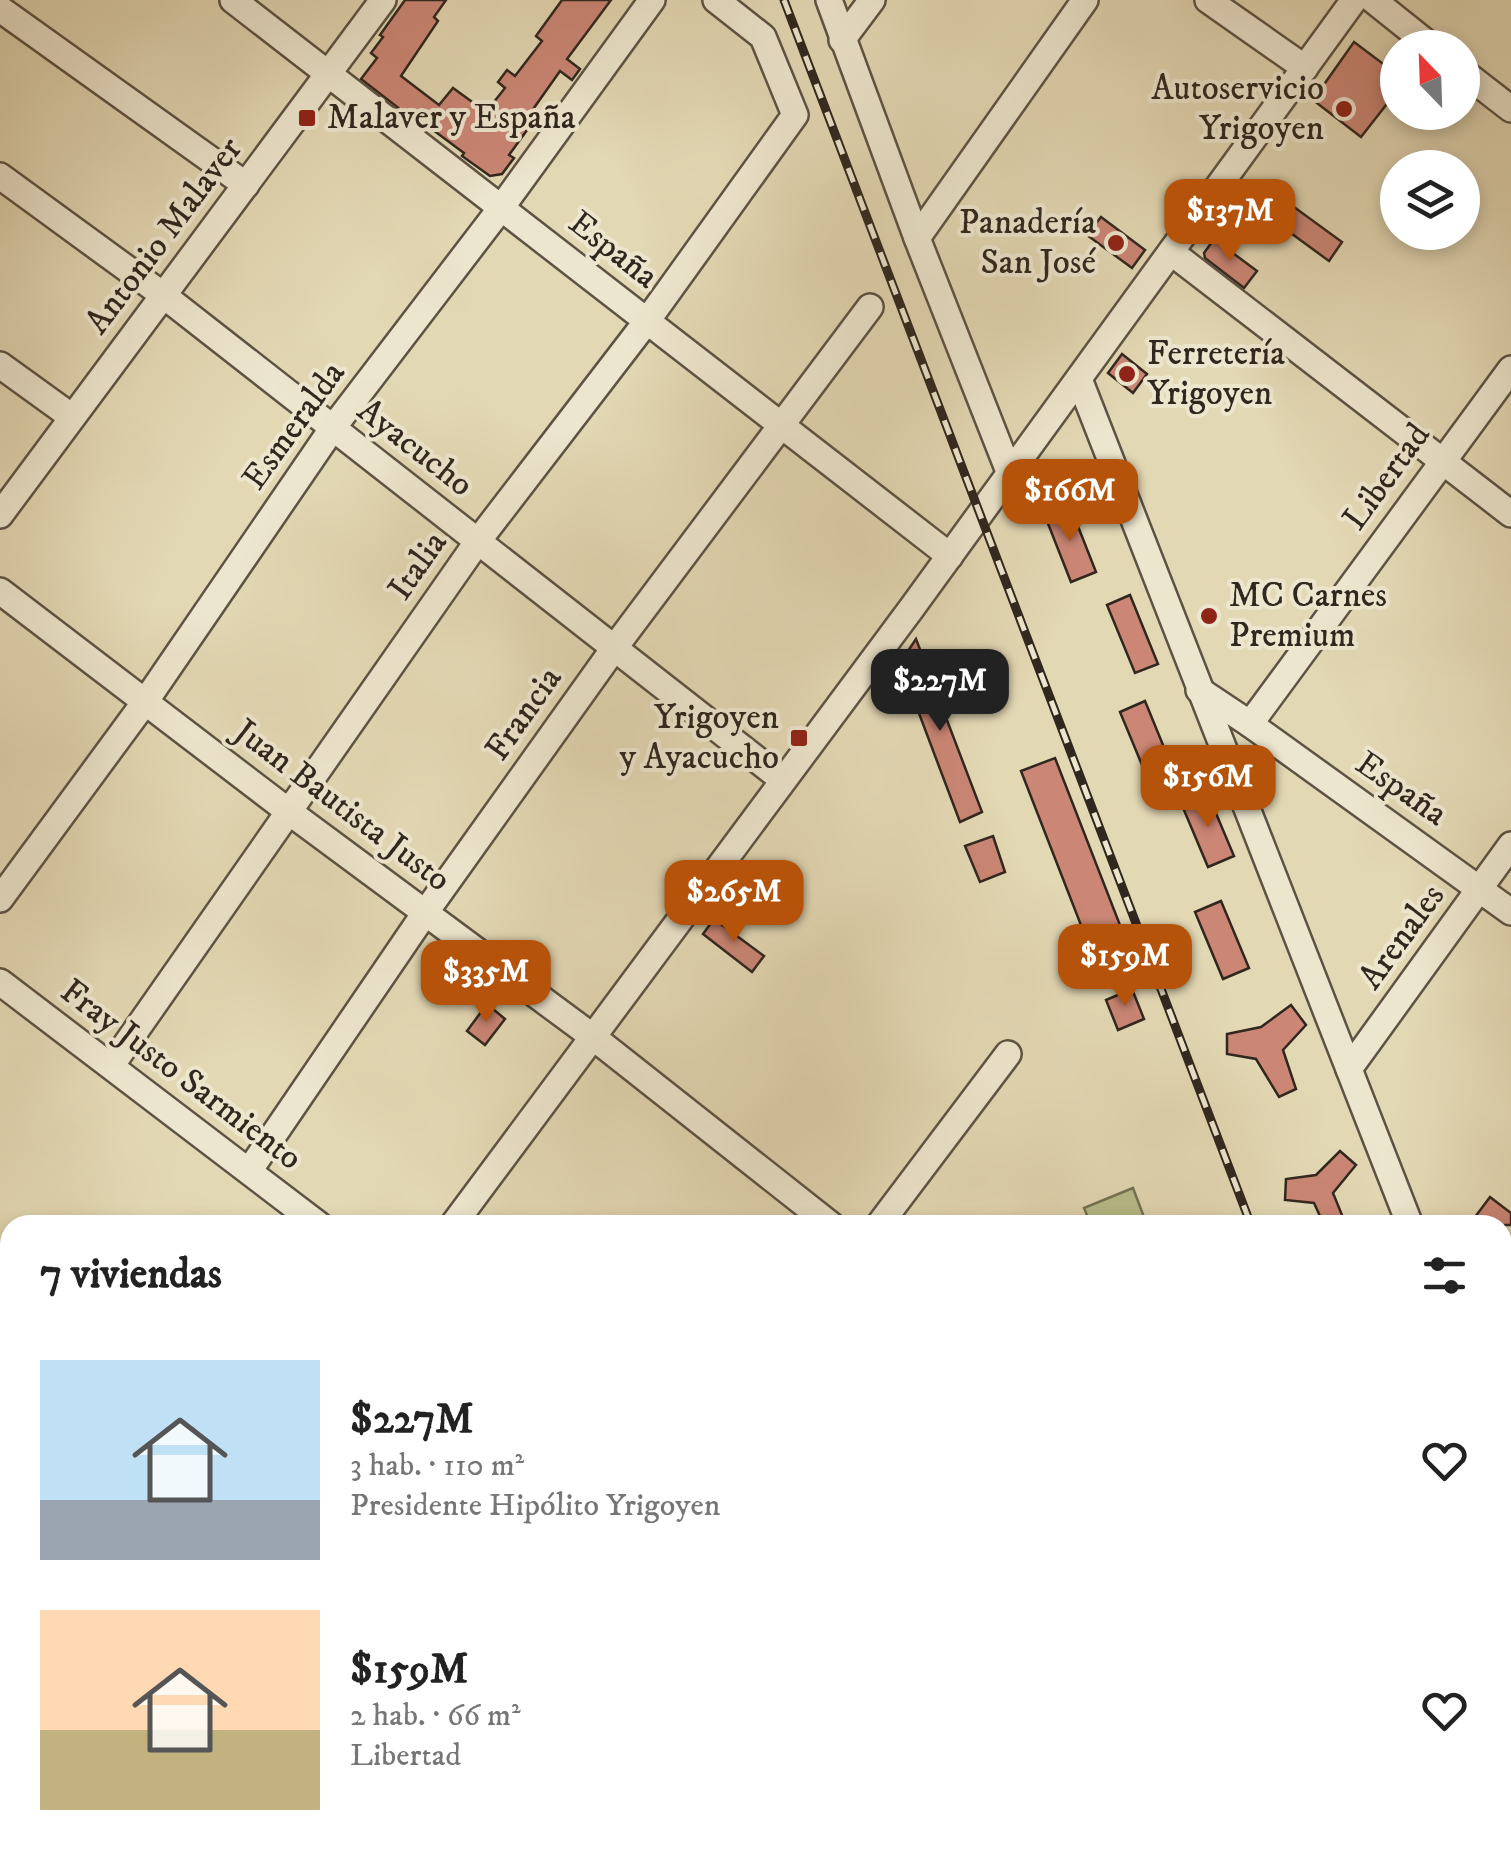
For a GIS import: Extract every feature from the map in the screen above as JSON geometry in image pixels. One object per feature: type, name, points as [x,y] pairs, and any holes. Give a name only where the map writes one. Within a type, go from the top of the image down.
[{"type":"street","name":"España","points":[[232,0],[950,556]]},
{"type":"street","name":"Antonio Malaver","points":[[0,514],[384,0]]},
{"type":"street","name":"Esmeralda","points":[[0,899],[145,702],[332,429],[501,208],[652,0]]},
{"type":"street","name":"Italia","points":[[111,1066],[478,542],[647,321],[795,115],[763,37],[716,0]]},
{"type":"street","points":[[829,0],[1010,474]]},
{"type":"street","points":[[842,40],[872,0]]},
{"type":"street","points":[[917,238],[1086,0]]},
{"type":"street","points":[[1208,0],[1305,68]]},
{"type":"street","points":[[460,1215],[950,556],[1354,0]]},
{"type":"street","points":[[1372,0],[1410,30]]},
{"type":"street","points":[[0,8],[246,185]]},
{"type":"street","points":[[1480,84],[1511,109]]},
{"type":"street","name":"Ayacucho","points":[[0,176],[163,294],[783,780]]},
{"type":"street","points":[[1171,252],[1511,514]]},
{"type":"street","name":"Francia","points":[[248,1171],[425,913],[615,647],[870,307]]},
{"type":"street","points":[[0,365],[72,417]]},
{"type":"street","name":"Libertad","points":[[1250,724],[1511,368]]},
{"type":"street","points":[[1079,379],[1406,1215]]},
{"type":"street","name":"Juan Bautista Justo","points":[[0,591],[593,1037],[818,1215]]},
{"type":"street","points":[[1198,690],[1250,724]]},
{"type":"street","name":"España","points":[[1250,724],[1511,912]]},
{"type":"street","name":"Arenales","points":[[1349,1069],[1511,845]]},
{"type":"street","name":"Fray Justo Sarmiento","points":[[0,982],[307,1215]]},
{"type":"street","points":[[887,1215],[1008,1054]]},
{"type":"green space","points":[[1133,1188],[1143,1215],[1087,1215],[1084,1208]]},
{"type":"building","points":[[405,0],[446,0],[434,17],[438,21],[401,76],[439,105],[453,88],[486,112],[505,88],[498,82],[507,70],[515,76],[542,41],[536,36],[562,0],[611,0],[567,59],[580,69],[572,80],[560,71],[529,115],[535,119],[509,155],[514,158],[502,174],[490,176],[361,79],[377,58],[371,53],[383,37],[380,35]]},
{"type":"building","points":[[1354,42],[1380,62],[1380,113],[1361,137],[1313,100]]},
{"type":"building","points":[[1261,183],[1342,242],[1329,261],[1247,201]]},
{"type":"building","name":"Panadería San José","points":[[1101,217],[1145,250],[1132,268],[1087,235]]},
{"type":"building","points":[[1214,239],[1257,271],[1244,288],[1205,258],[1204,253]]},
{"type":"building","name":"Ferretería Yrigoyen","points":[[1122,354],[1147,374],[1133,393],[1108,373]]},
{"type":"building","points":[[1070,506],[1096,572],[1071,582],[1045,516]]},
{"type":"building","points":[[1130,595],[1158,664],[1135,673],[1107,605]]},
{"type":"building","points":[[916,639],[982,812],[960,822],[900,663]]},
{"type":"building","points":[[1145,701],[1172,767],[1147,777],[1120,712]]},
{"type":"building","points":[[1055,758],[1125,938],[1091,951],[1021,771]]},
{"type":"building","points":[[1207,792],[1234,856],[1208,867],[1181,803]]},
{"type":"building","points":[[993,836],[1005,872],[980,882],[965,846]]},
{"type":"building","points":[[1221,901],[1249,968],[1223,979],[1195,912]]},
{"type":"building","points":[[714,919],[764,956],[752,972],[703,934]]},
{"type":"building","points":[[1132,989],[1144,1019],[1118,1030],[1106,1000]]},
{"type":"building","points":[[487,1004],[505,1019],[485,1045],[467,1031]]},
{"type":"building","points":[[1291,1005],[1306,1025],[1283,1050],[1296,1089],[1279,1097],[1256,1059],[1227,1054],[1227,1034],[1261,1027]]},
{"type":"building","points":[[1340,1151],[1356,1165],[1333,1193],[1342,1215],[1319,1215],[1314,1203],[1285,1200],[1286,1179],[1316,1175]]},
{"type":"building","points":[[1490,1197],[1511,1213],[1511,1215],[1476,1215]]},
{"type":"railway","points":[[784,0],[1247,1215]]},
{"type":"place","name":"Autoservicio Yrigoyen","points":[[1344,109]]},
{"type":"place","name":"Malaver y España","points":[[307,118]]},
{"type":"place","name":"Panadería San José","points":[[1116,243]]},
{"type":"place","name":"Ferretería Yrigoyen","points":[[1127,374]]},
{"type":"place","name":"MC Carnes Premium","points":[[1209,616]]},
{"type":"place","name":"Yrigoyen y Ayacucho","points":[[799,738]]}]
